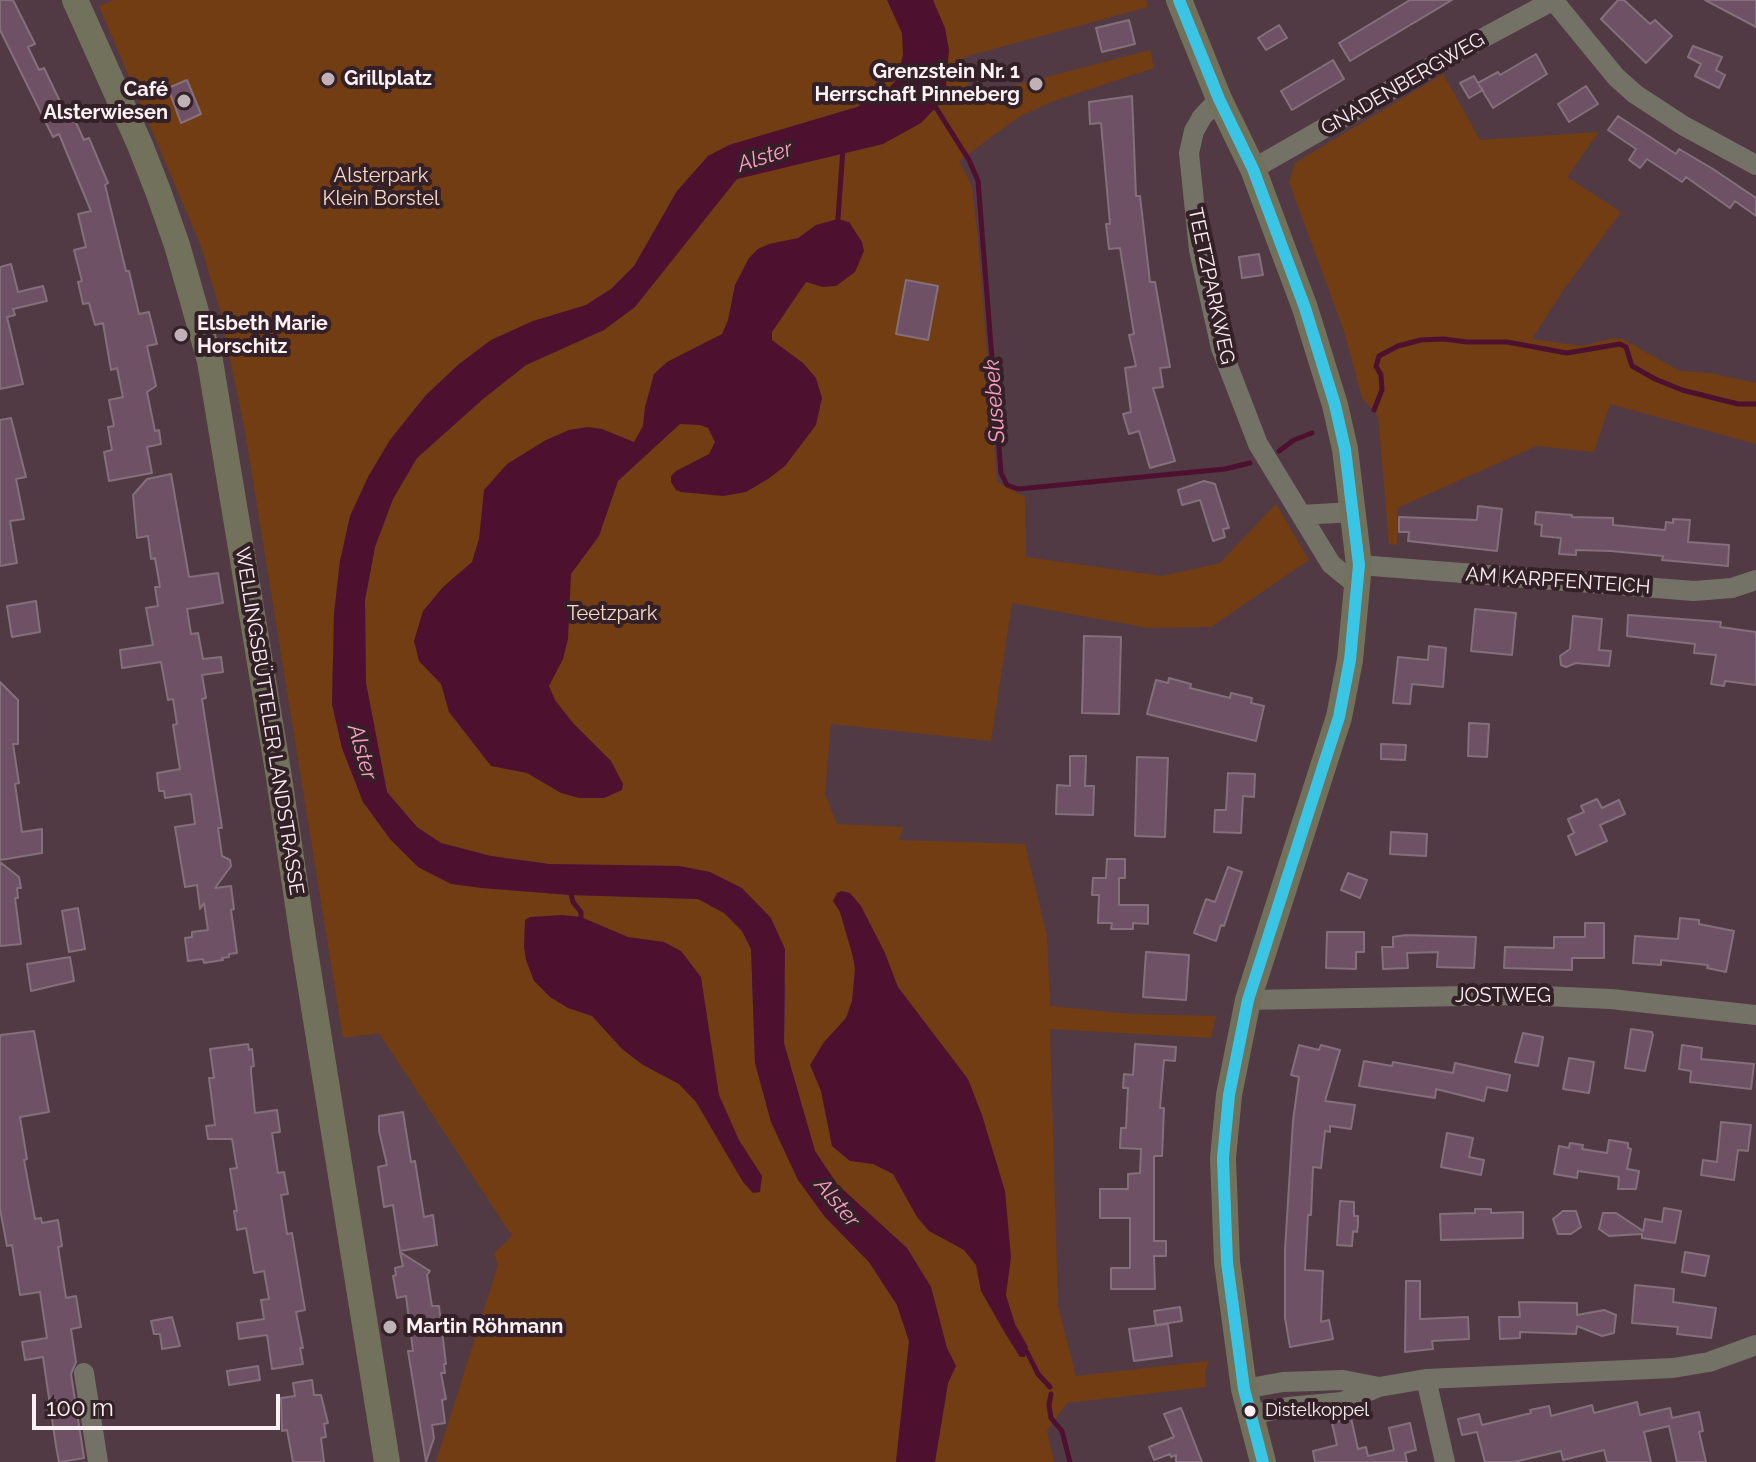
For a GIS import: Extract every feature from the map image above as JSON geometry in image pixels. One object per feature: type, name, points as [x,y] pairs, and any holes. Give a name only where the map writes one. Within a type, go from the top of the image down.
[{"type":"main road","name":"WELLINGSBÜTTELER LANDSTRASSE","points":[[75,0],[134,131],[163,205],[210,361],[276,756],[387,1462]]},
{"type":"main road","points":[[1179,0],[1219,99],[1253,169],[1305,308],[1345,449],[1358,576],[1350,660],[1332,745],[1248,1000],[1229,1095],[1223,1158],[1227,1262],[1247,1402],[1263,1462]]},
{"type":"street","points":[[1554,0],[1601,60],[1635,94],[1684,126],[1756,165]]},
{"type":"street","name":"GNADENBERGWEG","points":[[1253,169],[1554,0]]},
{"type":"street","name":"TEETZPARKWEG","points":[[1219,99],[1202,117],[1190,142],[1193,208],[1199,250],[1221,348],[1258,444],[1331,564],[1358,576]]},
{"type":"street","points":[[1301,515],[1353,512]]},
{"type":"street","name":"AM KARPFENTEICH","points":[[1358,576],[1694,591],[1732,588],[1756,580]]},
{"type":"street","name":"JOSTWEG","points":[[1248,1000],[1519,995],[1611,999],[1756,1015]]},
{"type":"street","points":[[1247,1402],[1283,1382],[1343,1380],[1379,1387],[1426,1379],[1673,1368],[1709,1362],[1756,1345]]},
{"type":"street","points":[[84,1373],[98,1462]]},
{"type":"street","points":[[1426,1379],[1445,1462]]},
{"type":"green space","points":[[114,0],[1146,0],[1148,7],[964,57],[970,97],[1150,50],[1154,68],[1054,101],[1020,116],[959,161],[972,186],[997,482],[1025,497],[1026,557],[1162,576],[1220,563],[1276,504],[1309,560],[1211,627],[1148,628],[1012,603],[991,741],[831,724],[825,794],[837,824],[903,827],[899,840],[1025,844],[1047,936],[1050,1006],[1132,1014],[1216,1016],[1211,1038],[1050,1029],[1058,1306],[1076,1376],[1209,1361],[1205,1372],[1206,1387],[1067,1403],[1047,1431],[1054,1462],[935,1462],[948,1383],[956,1365],[947,1348],[931,1287],[907,1248],[837,1184],[815,1151],[784,1043],[786,985],[710,872],[679,866],[549,864],[491,856],[441,843],[417,827],[387,792],[366,683],[365,600],[375,547],[393,499],[417,458],[526,365],[604,330],[737,179],[883,144],[884,94],[857,107],[729,145],[677,191],[634,266],[611,289],[586,305],[562,313],[459,364],[426,395],[390,440],[368,477],[340,561],[334,614],[332,704],[342,748],[363,802],[482,888],[570,895],[698,899],[724,913],[742,931],[751,949],[755,1063],[771,1122],[798,1180],[825,1217],[869,1262],[897,1305],[909,1341],[896,1462],[436,1462],[498,1265],[494,1253],[512,1236],[379,1033],[343,1038],[245,431],[220,310],[201,246],[99,6]]},
{"type":"green space","points":[[1443,74],[1480,140],[1599,132],[1567,177],[1621,212],[1562,292],[1532,339],[1581,346],[1622,339],[1680,371],[1710,373],[1756,383],[1756,444],[1610,404],[1594,452],[1537,446],[1397,508],[1397,545],[1389,544],[1378,415],[1362,398],[1345,334],[1289,182],[1295,163]]},
{"type":"water","name":"Alster","points":[[887,0],[933,0],[945,28],[949,50],[945,98],[921,123],[883,144],[737,179],[635,307],[604,330],[526,365],[417,458],[393,499],[375,547],[365,600],[366,683],[387,792],[417,827],[441,843],[491,856],[549,864],[679,866],[710,872],[742,888],[771,918],[785,949],[784,1043],[815,1151],[837,1184],[907,1248],[931,1287],[947,1348],[956,1366],[948,1383],[935,1462],[896,1462],[909,1341],[897,1305],[869,1262],[825,1217],[798,1180],[771,1122],[755,1063],[751,949],[742,931],[724,913],[698,899],[570,895],[482,888],[451,884],[418,867],[390,839],[363,802],[342,748],[332,704],[334,614],[340,561],[350,516],[390,440],[426,395],[491,340],[533,321],[586,305],[611,289],[634,266],[677,191],[708,156],[729,145],[857,107],[884,94],[897,79],[903,55],[902,33]]},
{"type":"water","points":[[838,219],[849,222],[862,242],[864,251],[855,272],[836,286],[823,287],[806,282],[772,332],[772,340],[803,363],[816,378],[822,398],[816,425],[785,466],[768,479],[746,492],[723,496],[681,492],[671,482],[671,476],[676,471],[709,454],[715,442],[708,428],[680,424],[618,481],[599,536],[571,574],[568,639],[563,659],[549,686],[555,700],[573,723],[611,761],[623,784],[622,790],[604,798],[579,798],[561,793],[527,773],[491,766],[449,712],[441,684],[419,661],[414,641],[423,611],[443,587],[472,562],[479,539],[484,490],[507,464],[569,430],[588,427],[602,429],[634,442],[643,426],[654,374],[667,362],[722,334],[735,285],[749,258],[769,244],[798,238],[816,225]]},
{"type":"water","points":[[842,891],[850,893],[861,906],[898,987],[968,1079],[1005,1191],[1011,1257],[1006,1295],[1015,1324],[1028,1347],[1025,1357],[1020,1357],[981,1291],[976,1265],[964,1250],[929,1231],[917,1217],[893,1174],[873,1164],[850,1161],[832,1146],[821,1091],[810,1065],[824,1042],[846,1018],[852,1001],[853,957],[840,912],[833,901]]},
{"type":"water","points":[[562,915],[581,917],[628,937],[664,942],[681,951],[701,977],[719,1095],[739,1140],[762,1176],[760,1192],[753,1193],[743,1182],[696,1102],[679,1084],[643,1065],[622,1049],[592,1016],[568,1008],[550,997],[534,981],[524,947],[525,920]]},
{"type":"building","points":[[0,0],[13,0],[35,44],[28,47],[39,70],[44,68],[67,116],[72,114],[84,140],[89,138],[108,183],[105,185],[139,314],[149,312],[157,344],[147,346],[156,386],[147,392],[155,431],[159,430],[161,444],[147,447],[152,473],[109,481],[104,452],[112,450],[108,427],[114,426],[109,400],[123,397],[117,368],[111,370],[103,323],[95,325],[89,303],[83,304],[78,282],[82,281],[74,250],[86,247],[78,214],[91,211],[59,134],[53,137],[0,30]]},
{"type":"building","points":[[1410,0],[1452,0],[1350,61],[1339,43]]},
{"type":"building","points":[[1618,0],[1624,0],[1650,24],[1655,20],[1672,36],[1646,63],[1601,19]]},
{"type":"building","points":[[1705,0],[1756,0],[1756,27],[1741,19]]},
{"type":"building","points":[[1129,20],[1135,44],[1102,52],[1096,28]]},
{"type":"building","points":[[1279,25],[1287,38],[1266,50],[1258,38]]},
{"type":"building","points":[[1693,46],[1722,57],[1716,70],[1725,75],[1719,88],[1695,76],[1701,64],[1688,57]]},
{"type":"building","points":[[1536,54],[1547,74],[1493,108],[1482,90],[1469,98],[1460,83],[1474,76],[1478,83],[1498,72],[1500,75]]},
{"type":"building","points":[[1333,60],[1344,79],[1292,110],[1281,91]]},
{"type":"building","name":"Café Alsterwiesen","points":[[187,80],[201,114],[181,123],[168,88]]},
{"type":"building","points":[[1586,86],[1598,104],[1569,122],[1558,104]]},
{"type":"building","points":[[1132,96],[1136,196],[1140,196],[1150,282],[1155,282],[1170,367],[1160,368],[1163,387],[1153,388],[1175,461],[1150,468],[1139,431],[1129,434],[1123,414],[1131,412],[1125,368],[1136,366],[1129,335],[1134,334],[1120,248],[1109,249],[1106,224],[1110,224],[1101,123],[1090,124],[1089,102]]},
{"type":"building","points":[[1618,116],[1676,154],[1679,149],[1756,198],[1756,216],[1735,201],[1730,208],[1686,177],[1682,182],[1647,159],[1640,168],[1629,160],[1636,149],[1608,130]]},
{"type":"building","points":[[1259,254],[1263,275],[1242,278],[1239,257]]},
{"type":"building","points":[[11,264],[18,292],[43,286],[47,301],[13,309],[15,315],[7,317],[23,384],[0,389],[0,267]]},
{"type":"building","points":[[906,280],[938,286],[928,340],[896,334]]},
{"type":"building","points":[[11,418],[26,477],[16,479],[24,519],[10,521],[17,563],[0,566],[0,420]]},
{"type":"building","points":[[171,474],[189,577],[218,573],[223,603],[187,609],[191,634],[198,633],[203,659],[221,657],[223,672],[202,675],[206,698],[202,699],[222,828],[218,828],[222,856],[230,860],[231,866],[215,888],[231,886],[237,953],[229,954],[223,960],[204,963],[203,959],[188,961],[185,938],[192,937],[192,932],[208,930],[204,903],[200,909],[197,885],[185,887],[175,827],[195,824],[191,794],[165,798],[164,791],[159,791],[157,773],[180,769],[173,725],[177,724],[173,699],[168,700],[161,662],[122,668],[120,650],[153,645],[146,608],[158,606],[155,587],[160,587],[148,536],[137,538],[133,495],[147,479]]},
{"type":"building","points":[[1204,481],[1215,484],[1229,528],[1223,529],[1225,537],[1213,541],[1200,500],[1182,505],[1178,490]]},
{"type":"building","points":[[1478,506],[1502,509],[1497,551],[1408,541],[1409,532],[1399,532],[1399,517],[1477,520]]},
{"type":"building","points":[[1536,512],[1613,518],[1613,525],[1665,530],[1666,522],[1673,523],[1673,519],[1690,520],[1688,542],[1729,545],[1728,566],[1662,560],[1663,556],[1611,551],[1576,550],[1576,555],[1559,554],[1561,538],[1541,536],[1542,525],[1535,524]]},
{"type":"building","points":[[36,601],[40,632],[12,637],[7,606]]},
{"type":"building","points":[[1475,609],[1516,613],[1512,655],[1471,651]]},
{"type":"building","points":[[1628,615],[1721,622],[1720,627],[1756,632],[1756,685],[1725,681],[1724,686],[1711,684],[1716,655],[1694,653],[1695,644],[1627,636]]},
{"type":"building","points":[[1573,616],[1602,619],[1599,650],[1611,651],[1609,666],[1561,665],[1560,656],[1570,649]]},
{"type":"building","points":[[1084,636],[1121,637],[1119,714],[1082,713]]},
{"type":"building","points":[[1429,646],[1446,648],[1443,687],[1412,684],[1410,704],[1393,703],[1398,657],[1428,660]]},
{"type":"building","points":[[1169,678],[1191,684],[1190,688],[1230,698],[1231,693],[1252,698],[1251,703],[1264,706],[1256,741],[1147,714],[1156,680],[1168,683]]},
{"type":"building","points":[[0,682],[18,700],[18,744],[13,744],[22,832],[42,829],[42,853],[0,860]]},
{"type":"building","points":[[1469,723],[1489,724],[1487,757],[1468,756]]},
{"type":"building","points":[[1381,744],[1406,745],[1405,760],[1381,759]]},
{"type":"building","points":[[1070,756],[1086,756],[1085,786],[1094,786],[1093,815],[1056,814],[1057,785],[1070,786]]},
{"type":"building","points":[[1137,757],[1168,758],[1165,837],[1135,836]]},
{"type":"building","points":[[1228,773],[1255,774],[1254,797],[1243,796],[1241,833],[1214,832],[1215,810],[1226,810]]},
{"type":"building","points":[[1597,799],[1602,808],[1619,800],[1625,814],[1600,825],[1607,841],[1576,855],[1568,836],[1574,833],[1568,819],[1584,812],[1581,806]]},
{"type":"building","points":[[1391,832],[1427,834],[1426,856],[1390,854]]},
{"type":"building","points":[[1107,859],[1125,859],[1125,878],[1119,878],[1119,905],[1148,905],[1148,924],[1133,923],[1133,929],[1111,929],[1112,923],[1098,923],[1099,895],[1092,895],[1093,878],[1106,878]]},
{"type":"building","points":[[0,862],[19,877],[21,888],[17,888],[18,898],[15,898],[21,944],[0,946]]},
{"type":"building","points":[[1228,867],[1242,872],[1216,941],[1194,933],[1206,899],[1215,902]]},
{"type":"building","points":[[1348,873],[1367,880],[1360,898],[1341,890]]},
{"type":"building","points":[[78,908],[85,949],[69,952],[62,911]]},
{"type":"building","points":[[1680,918],[1699,920],[1699,924],[1734,931],[1726,972],[1707,968],[1708,965],[1661,960],[1661,965],[1633,963],[1635,936],[1678,939]]},
{"type":"building","points":[[1585,923],[1604,923],[1604,958],[1572,958],[1572,970],[1504,968],[1505,947],[1554,948],[1554,937],[1585,937]]},
{"type":"building","points":[[1327,932],[1364,932],[1364,952],[1356,952],[1356,969],[1326,968]]},
{"type":"building","points":[[1393,937],[1476,937],[1474,968],[1437,967],[1438,952],[1407,953],[1408,968],[1383,969],[1382,947],[1393,947]]},
{"type":"building","points":[[1146,952],[1189,955],[1186,1000],[1143,997]]},
{"type":"building","points":[[70,957],[74,981],[31,991],[27,964]]},
{"type":"building","points":[[1631,1029],[1652,1032],[1653,1035],[1645,1071],[1625,1068]]},
{"type":"building","points":[[34,1031],[49,1112],[20,1117],[27,1159],[24,1160],[35,1219],[41,1218],[42,1223],[58,1220],[62,1246],[58,1247],[66,1298],[76,1296],[81,1327],[71,1329],[76,1362],[71,1374],[84,1458],[61,1462],[43,1357],[25,1360],[22,1342],[47,1338],[40,1292],[20,1295],[12,1245],[7,1246],[0,1209],[0,1035]]},
{"type":"building","points":[[1523,1033],[1543,1037],[1538,1066],[1515,1062]]},
{"type":"building","points":[[248,1044],[249,1050],[252,1049],[254,1066],[251,1072],[255,1113],[277,1110],[280,1132],[272,1133],[278,1173],[284,1172],[288,1194],[281,1195],[287,1234],[292,1233],[305,1310],[296,1312],[303,1364],[272,1369],[267,1335],[239,1339],[237,1323],[264,1319],[261,1300],[269,1299],[264,1271],[254,1273],[246,1228],[237,1230],[230,1169],[237,1168],[232,1139],[208,1139],[206,1126],[215,1125],[209,1078],[214,1078],[210,1049]]},
{"type":"building","points":[[1135,1044],[1176,1047],[1175,1061],[1164,1060],[1160,1108],[1164,1108],[1162,1156],[1154,1156],[1154,1241],[1166,1241],[1166,1256],[1154,1256],[1155,1289],[1111,1289],[1111,1268],[1130,1268],[1130,1218],[1100,1218],[1100,1189],[1128,1189],[1128,1174],[1140,1173],[1141,1149],[1120,1148],[1121,1128],[1126,1128],[1128,1088],[1123,1088],[1124,1074],[1133,1075]]},
{"type":"building","points":[[1299,1045],[1319,1050],[1321,1045],[1340,1050],[1325,1101],[1355,1105],[1351,1129],[1330,1126],[1330,1132],[1325,1131],[1321,1168],[1313,1167],[1311,1215],[1308,1215],[1305,1270],[1323,1271],[1321,1322],[1329,1320],[1333,1339],[1290,1347],[1285,1318],[1285,1250],[1293,1121],[1299,1077],[1291,1075]]},
{"type":"building","points":[[1682,1045],[1702,1048],[1701,1059],[1754,1064],[1751,1089],[1690,1082],[1691,1071],[1679,1069]]},
{"type":"building","points":[[1569,1058],[1594,1062],[1589,1093],[1563,1089]]},
{"type":"building","points":[[1364,1061],[1392,1066],[1393,1062],[1453,1073],[1455,1063],[1510,1075],[1507,1091],[1487,1087],[1484,1101],[1436,1089],[1435,1098],[1359,1086]]},
{"type":"building","points":[[403,1112],[424,1217],[433,1215],[437,1245],[400,1251],[393,1205],[384,1207],[378,1167],[387,1165],[379,1131],[379,1116]]},
{"type":"building","points":[[1721,1122],[1751,1125],[1748,1151],[1738,1150],[1734,1180],[1701,1175],[1703,1160],[1717,1162]]},
{"type":"building","points":[[1447,1133],[1473,1138],[1469,1157],[1484,1160],[1481,1175],[1441,1167]]},
{"type":"building","points":[[1609,1140],[1628,1143],[1631,1149],[1627,1169],[1639,1171],[1636,1189],[1618,1189],[1619,1177],[1578,1171],[1577,1178],[1554,1174],[1559,1146],[1569,1148],[1570,1143],[1583,1145],[1582,1149],[1607,1153]]},
{"type":"building","points":[[1340,1201],[1354,1202],[1354,1216],[1358,1216],[1352,1246],[1337,1245]]},
{"type":"building","points":[[1664,1208],[1681,1211],[1675,1243],[1642,1238],[1642,1234],[1609,1236],[1599,1229],[1603,1213],[1616,1213],[1643,1231],[1645,1219],[1662,1222]]},
{"type":"building","points":[[1475,1209],[1491,1209],[1491,1213],[1523,1212],[1523,1238],[1441,1240],[1440,1214],[1475,1213]]},
{"type":"building","points":[[1563,1211],[1576,1211],[1581,1227],[1571,1234],[1558,1234],[1553,1219]]},
{"type":"building","points":[[400,1252],[430,1271],[427,1275],[432,1306],[439,1306],[446,1364],[445,1373],[441,1373],[446,1399],[442,1400],[445,1423],[432,1425],[434,1438],[426,1462],[408,1351],[413,1351],[406,1296],[397,1298],[393,1276],[396,1275],[395,1268],[403,1266]]},
{"type":"building","points":[[1685,1252],[1709,1256],[1705,1276],[1682,1272]]},
{"type":"building","points":[[1406,1281],[1420,1281],[1420,1319],[1468,1317],[1469,1339],[1432,1341],[1433,1349],[1405,1352]]},
{"type":"building","points":[[1635,1285],[1674,1289],[1673,1302],[1716,1308],[1711,1338],[1677,1334],[1678,1327],[1632,1323]]},
{"type":"building","points":[[1519,1302],[1577,1303],[1577,1315],[1604,1310],[1616,1315],[1614,1333],[1602,1336],[1577,1326],[1576,1334],[1520,1332],[1520,1338],[1500,1339],[1499,1317],[1520,1317]]},
{"type":"building","points":[[1180,1307],[1182,1321],[1156,1325],[1154,1311]]},
{"type":"building","points":[[172,1317],[180,1346],[162,1349],[160,1334],[154,1334],[151,1321]]},
{"type":"building","points":[[1168,1324],[1172,1356],[1134,1361],[1129,1329]]},
{"type":"building","points":[[258,1366],[260,1380],[229,1385],[227,1371]]},
{"type":"building","points":[[312,1380],[314,1395],[321,1395],[328,1423],[324,1424],[326,1437],[321,1438],[324,1462],[293,1462],[287,1430],[282,1431],[281,1398],[295,1396],[293,1383]]},
{"type":"building","points":[[1637,1402],[1640,1415],[1670,1408],[1672,1418],[1699,1412],[1703,1431],[1699,1432],[1706,1462],[1677,1462],[1669,1426],[1644,1432],[1651,1462],[1607,1462],[1604,1450],[1563,1460],[1561,1451],[1514,1462],[1485,1462],[1477,1432],[1462,1435],[1458,1419],[1479,1414],[1482,1425],[1549,1406],[1551,1416],[1592,1405],[1594,1413]]},
{"type":"building","points":[[1181,1408],[1202,1462],[1176,1462],[1176,1455],[1171,1457],[1170,1454],[1154,1460],[1149,1447],[1174,1437],[1164,1414]]},
{"type":"building","points":[[1351,1418],[1358,1449],[1366,1447],[1368,1456],[1394,1450],[1389,1428],[1410,1423],[1416,1450],[1405,1453],[1407,1462],[1315,1462],[1313,1451],[1337,1445],[1332,1423]]},
{"type":"waterway","name":"Susebek","points":[[933,103],[969,160],[978,181],[1001,473],[1007,485],[1018,489],[1225,469],[1250,463]]},
{"type":"waterway","points":[[838,219],[843,148]]},
{"type":"waterway","name":"Susebek","points":[[1374,410],[1382,390],[1381,375],[1376,366],[1379,356],[1398,346],[1421,340],[1444,339],[1507,342],[1567,353],[1620,344],[1626,347],[1632,366],[1655,379],[1682,390],[1738,404],[1756,404]]},
{"type":"waterway","name":"Susebek","points":[[1279,451],[1294,440],[1312,433]]},
{"type":"waterway","points":[[570,890],[581,917]]},
{"type":"waterway","points":[[1027,1352],[1038,1374],[1050,1387]]},
{"type":"waterway","points":[[1051,1394],[1051,1418],[1062,1431],[1070,1462]]},
{"type":"transit line","points":[[1179,0],[1219,99],[1253,169],[1305,308],[1345,449],[1359,565],[1350,660],[1339,717],[1248,1000],[1229,1095],[1223,1158],[1227,1262],[1244,1389],[1263,1462]]},
{"type":"place","name":"Grillplatz","points":[[328,79]]},
{"type":"place","name":"Grenzstein Nr. 1 Herrschaft Pinneberg","points":[[1036,84]]},
{"type":"place","name":"Café Alsterwiesen","points":[[184,101]]},
{"type":"place","name":"Elsbeth Marie Horschitz","points":[[181,335]]},
{"type":"place","name":"Martin Röhmann","points":[[390,1327]]},
{"type":"place","name":"Distelkoppel","points":[[1250,1411]]},
{"type":"park label","name":"Alsterpark Klein Borstel","points":[[381,188]]},
{"type":"park label","name":"Teetzpark","points":[[612,614]]}]
